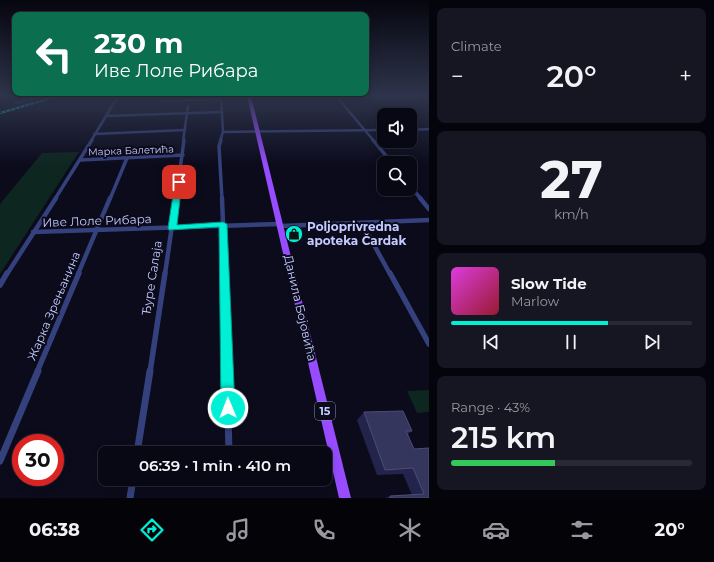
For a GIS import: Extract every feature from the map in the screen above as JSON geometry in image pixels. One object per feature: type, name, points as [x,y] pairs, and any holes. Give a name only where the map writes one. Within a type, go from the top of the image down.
[{"type":"main road","name":"Данила Бојовића","points":[[255,119],[345,498]]},
{"type":"street","points":[[0,285],[80,160],[104,119]]},
{"type":"street","name":"Ђуре Салаја","points":[[138,446],[172,228],[186,119]]},
{"type":"street","points":[[222,119],[223,132],[219,146],[223,224],[229,446]]},
{"type":"street","points":[[356,119],[386,156]]},
{"type":"street","points":[[417,130],[429,129]]},
{"type":"street","points":[[94,134],[185,130]]},
{"type":"street","points":[[223,132],[258,133],[377,130]]},
{"type":"street","name":"Марка Балетића","points":[[80,160],[182,155]]},
{"type":"street","name":"Жарка Зрењанина","points":[[0,461],[127,158]]},
{"type":"street","points":[[417,194],[429,209]]},
{"type":"street","name":"Иве Лоле Рибара","points":[[33,232],[172,228],[223,224],[280,225],[429,220]]},
{"type":"street","points":[[362,223],[429,344]]},
{"type":"street","points":[[130,498],[132,486]]},
{"type":"green space","points":[[79,152],[0,274],[0,204],[42,153]]},
{"type":"green space","points":[[429,390],[429,412],[417,413],[407,391]]},
{"type":"building","points":[[403,411],[412,431],[406,431],[414,449],[429,448],[429,498],[390,498],[390,496],[424,494],[413,468],[385,470],[364,412]]},
{"type":"place","name":"Poljoprivredna apoteka Čardak","points":[[294,234]]},
{"type":"route","points":[[179,182],[172,228],[223,224],[228,408]]}]
